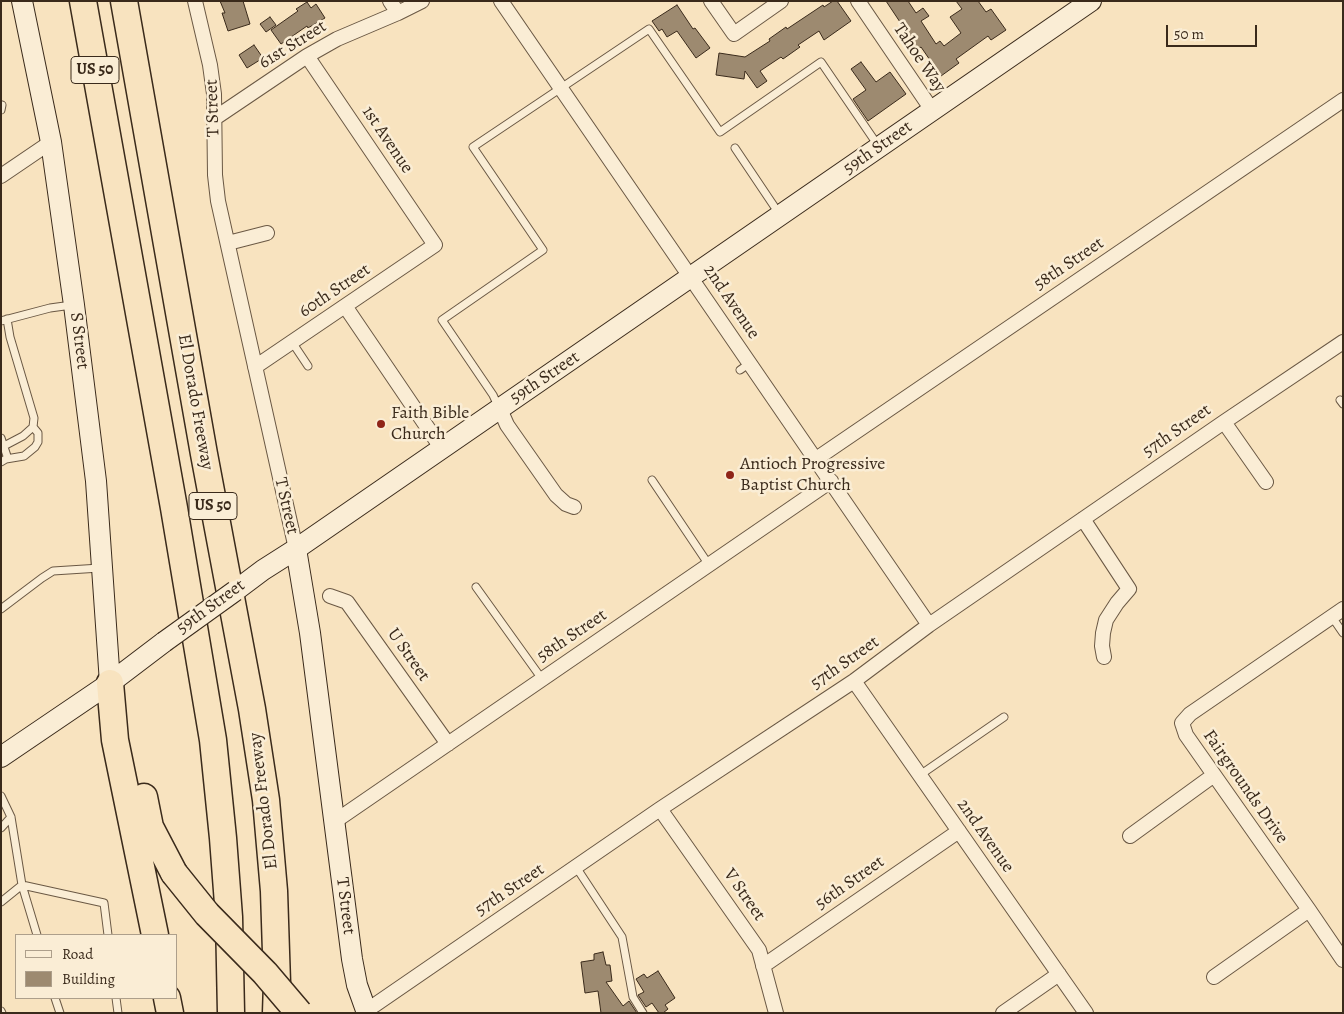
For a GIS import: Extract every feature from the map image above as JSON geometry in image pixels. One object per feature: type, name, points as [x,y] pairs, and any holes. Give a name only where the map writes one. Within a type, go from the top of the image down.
[{"type":"highway","points":[[72,1],[108,140]]},
{"type":"highway","name":"US 50","points":[[83,1],[174,508],[212,740],[223,838],[229,917],[231,1013]]},
{"type":"highway","name":"El Dorado Freeway","points":[[124,1],[204,454],[252,710],[266,800],[274,891],[276,1013]]},
{"type":"highway","points":[[110,683],[137,764],[150,827],[174,873],[207,914],[265,973],[299,1013]]},
{"type":"highway","points":[[110,683],[115,740],[155,934]]},
{"type":"highway","points":[[167,999],[170,1013]]},
{"type":"street","name":"S Street","points":[[22,1],[52,142],[74,305],[96,481],[110,683]]},
{"type":"street","name":"T Street","points":[[194,1],[210,64],[214,94],[215,175],[218,201],[296,549],[310,633],[352,959],[357,985],[367,1012]]},
{"type":"street","points":[[390,1],[398,13]]},
{"type":"street","name":"61st Street","points":[[215,118],[307,56],[337,39],[422,1]]},
{"type":"street","name":"2nd Avenue","points":[[501,1],[690,277],[745,366],[816,459],[929,624]]},
{"type":"street","points":[[711,1],[734,34],[781,1]]},
{"type":"street","name":"Tahoe Way","points":[[858,1],[932,110]]},
{"type":"street","name":"59th Street","points":[[1,757],[110,683],[263,570],[442,449],[1091,1]]},
{"type":"street","name":"1st Avenue","points":[[307,56],[435,245]]},
{"type":"street","name":"58th Street","points":[[816,459],[1343,100]]},
{"type":"street","points":[[1,176],[52,142]]},
{"type":"street","points":[[228,243],[267,233]]},
{"type":"street","name":"60th Street","points":[[255,367],[435,245]]},
{"type":"street","points":[[345,306],[442,449]]},
{"type":"street","name":"57th Street","points":[[367,1012],[660,809],[854,681],[929,624],[1343,342]]},
{"type":"street","points":[[500,409],[507,425],[556,495],[566,504],[574,507]]},
{"type":"street","points":[[1224,422],[1266,482]]},
{"type":"street","name":"58th Street","points":[[334,822],[709,565],[746,534],[831,481]]},
{"type":"street","points":[[1083,519],[1129,589],[1117,602],[1106,620],[1102,633],[1104,657]]},
{"type":"street","name":"U Street","points":[[330,596],[347,602],[448,744]]},
{"type":"street","name":"Fairgrounds Drive","points":[[1337,613],[1185,718],[1182,723],[1186,736],[1343,960]]},
{"type":"street","name":"2nd Avenue","points":[[854,681],[1086,1013]]},
{"type":"street","points":[[1130,836],[1214,775]]},
{"type":"street","name":"V Street","points":[[660,809],[759,950],[776,1013]]},
{"type":"street","name":"56th Street","points":[[763,966],[959,831]]},
{"type":"street","points":[[1214,978],[1309,910]]},
{"type":"street","points":[[1003,1013],[1059,974]]},
{"type":"lane","points":[[500,409],[493,395],[442,320],[543,250],[473,147],[650,29],[720,132],[821,62],[879,147]]},
{"type":"lane","points":[[735,148],[781,215]]},
{"type":"lane","points":[[4,446],[33,427],[34,418],[4,320],[50,308],[74,305]]},
{"type":"lane","points":[[292,342],[308,366]]},
{"type":"lane","points":[[4,460],[24,456],[35,448],[38,442],[38,433],[33,427]]},
{"type":"lane","points":[[1,438],[7,456],[4,460]]},
{"type":"lane","points":[[652,480],[709,565]]},
{"type":"lane","points":[[1,609],[53,571],[102,568]]},
{"type":"lane","points":[[476,587],[542,680]]},
{"type":"lane","points":[[1337,613],[1343,633]]},
{"type":"lane","points":[[920,775],[1004,717]]},
{"type":"lane","points":[[1,796],[11,817],[22,885],[37,934]]},
{"type":"lane","points":[[1,828],[11,817]]},
{"type":"lane","points":[[576,867],[622,937],[633,997],[643,1013]]},
{"type":"lane","points":[[1,902],[22,885]]},
{"type":"lane","points":[[22,885],[104,903],[108,934]]},
{"type":"lane","points":[[55,999],[60,1013]]},
{"type":"lane","points":[[116,999],[118,1013]]},
{"type":"building","points":[[220,1],[243,1],[250,24],[228,31],[222,13],[225,13]]},
{"type":"building","points":[[833,1],[837,1],[851,21],[824,40],[819,31],[798,45],[800,47],[783,59],[781,57],[760,71],[767,81],[757,88],[745,71],[744,79],[716,75],[719,53],[745,57],[770,41],[769,39],[786,27],[787,29],[823,5],[824,7]]},
{"type":"building","points":[[886,1],[908,1],[916,13],[923,8],[929,16],[921,21],[936,44],[940,41],[944,46],[961,33],[950,17],[962,9],[956,1],[978,1],[986,12],[991,9],[1006,30],[991,40],[988,36],[956,59],[959,63],[941,76],[921,47],[918,49]]},
{"type":"building","points":[[307,2],[311,8],[316,4],[325,18],[308,28],[307,26],[281,44],[271,30],[298,11],[296,9]]},
{"type":"building","points":[[677,5],[693,29],[695,28],[710,48],[696,58],[677,31],[667,37],[662,29],[659,31],[652,21]]},
{"type":"building","points":[[270,17],[276,25],[266,32],[260,24]]},
{"type":"building","points":[[254,45],[263,58],[247,68],[239,55]]},
{"type":"building","points":[[861,62],[876,82],[890,72],[906,94],[868,121],[853,99],[866,90],[851,69]]},
{"type":"building","points":[[603,952],[606,965],[610,965],[612,981],[606,982],[623,1006],[629,1001],[637,1013],[601,1013],[598,991],[585,993],[581,962],[594,960],[594,954]]},
{"type":"building","points":[[658,971],[675,998],[665,1005],[668,1009],[663,1013],[659,1013],[652,1003],[646,1007],[638,995],[644,992],[636,979],[644,974],[647,978]]},
{"type":"place","name":"Faith Bible Church","points":[[381,424]]},
{"type":"place","name":"Antioch Progressive Baptist Church","points":[[730,475]]}]
